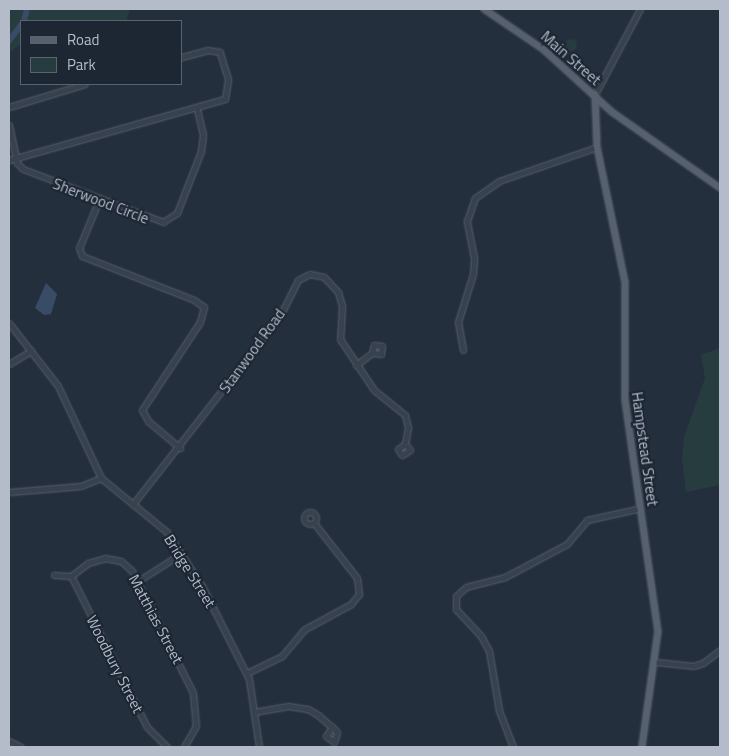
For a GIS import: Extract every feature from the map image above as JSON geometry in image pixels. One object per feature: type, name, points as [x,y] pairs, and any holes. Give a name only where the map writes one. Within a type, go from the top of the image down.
[{"type":"main road","name":"Main Street","points":[[484,9],[544,50],[638,131],[720,188]]},
{"type":"main road","name":"Hampstead Street","points":[[595,94],[597,150],[625,282],[624,386],[658,625],[656,662],[642,747]]},
{"type":"main road","points":[[595,113],[607,106]]},
{"type":"street","points":[[595,94],[640,9]]},
{"type":"street","points":[[9,160],[197,109],[226,97],[228,87],[224,59],[220,52],[212,50],[182,57]]},
{"type":"street","points":[[9,108],[82,85]]},
{"type":"street","name":"Sherwood Circle","points":[[16,159],[19,166],[27,172],[99,200],[155,221],[172,219],[202,151],[203,135],[197,109]]},
{"type":"street","points":[[9,125],[16,159]]},
{"type":"street","points":[[463,350],[458,322],[473,274],[474,258],[468,221],[476,198],[499,181],[597,150]]},
{"type":"street","points":[[99,200],[79,248],[82,256],[194,300],[205,310],[142,410],[145,418],[180,448]]},
{"type":"street","name":"Stanwood Road","points":[[134,504],[180,448],[280,316],[295,284],[306,275],[324,277],[338,292],[342,306],[339,335],[356,365],[377,393],[405,415],[408,428],[405,444]]},
{"type":"street","name":"Bridge Street","points":[[9,323],[63,393],[101,478],[162,527],[182,553],[247,673],[258,747]]},
{"type":"street","points":[[9,364],[31,351]]},
{"type":"street","points":[[356,365],[372,353]]},
{"type":"street","points":[[9,492],[80,486],[101,478]]},
{"type":"street","points":[[513,747],[499,710],[489,652],[480,636],[456,609],[456,596],[466,587],[505,577],[568,544],[587,520],[640,508]]},
{"type":"street","points":[[247,673],[282,656],[305,629],[351,604],[358,594],[357,578],[314,523]]},
{"type":"street","points":[[138,581],[182,553]]},
{"type":"street","name":"Matthias Street","points":[[71,576],[88,563],[109,558],[124,563],[138,581],[193,693],[196,726],[184,747]]},
{"type":"street","points":[[54,575],[71,576]]},
{"type":"street","name":"Woodbury Street","points":[[71,576],[147,727],[167,747]]},
{"type":"street","points":[[656,662],[693,666],[703,663],[720,650]]},
{"type":"street","points":[[254,712],[288,706],[304,708],[332,727]]},
{"type":"street","points":[[9,740],[21,747]]},
{"type":"green space","points":[[9,9],[130,9],[126,20],[20,20],[20,45],[9,53]]},
{"type":"green space","points":[[571,39],[577,45],[571,51],[565,45]]},
{"type":"green space","points":[[720,348],[720,485],[686,492],[682,459],[684,437],[705,378],[701,355]]},
{"type":"water","points":[[46,283],[57,294],[51,314],[44,315],[35,308]]},
{"type":"waterway","points":[[24,20],[27,9]]},
{"type":"waterway","points":[[9,41],[20,26]]}]
